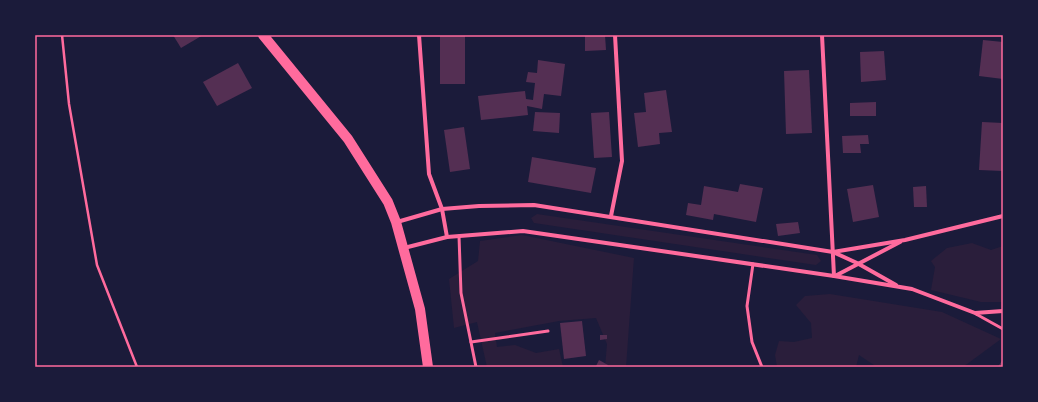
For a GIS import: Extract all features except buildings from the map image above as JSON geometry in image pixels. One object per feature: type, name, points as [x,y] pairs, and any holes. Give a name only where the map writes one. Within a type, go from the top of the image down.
[{"type":"main road","points":[[263,35],[309,89],[348,139],[376,181],[396,222],[404,248],[420,309],[428,367]]},
{"type":"street","points":[[419,35],[429,174],[442,209],[447,237]]},
{"type":"street","points":[[611,216],[622,161],[615,35]]},
{"type":"street","points":[[822,35],[834,276]]},
{"type":"street","points":[[396,222],[442,209],[479,206],[534,205],[833,252],[857,263],[900,287]]},
{"type":"street","points":[[833,252],[905,240],[1003,216]]},
{"type":"street","points":[[404,248],[447,237],[523,231],[834,276],[912,290],[975,313],[1003,311]]},
{"type":"street","points":[[834,276],[905,240]]},
{"type":"lane","points":[[459,236],[461,293],[476,367]]},
{"type":"lane","points":[[753,264],[747,306],[752,342],[762,367]]},
{"type":"lane","points":[[975,313],[1003,329]]},
{"type":"lane","points":[[470,342],[548,331]]},
{"type":"path","points":[[62,35],[69,104],[97,265],[137,367]]},
{"type":"shaded area","points":[[537,214],[817,255],[821,261],[816,265],[534,223],[531,218]]},
{"type":"shaded area","points":[[522,235],[634,258],[626,367],[605,367],[607,344],[596,318],[559,321],[495,333],[497,347],[515,345],[536,353],[559,349],[563,367],[487,367],[477,322],[454,328],[449,279],[478,261],[480,241]]},
{"type":"shaded area","points":[[972,243],[991,250],[1003,246],[1003,302],[981,302],[931,290],[935,267],[931,261],[947,248]]},
{"type":"shaded area","points":[[830,294],[942,312],[1001,339],[963,367],[877,367],[859,355],[856,367],[777,367],[775,355],[779,341],[794,342],[812,338],[811,323],[796,305],[805,296]]}]
